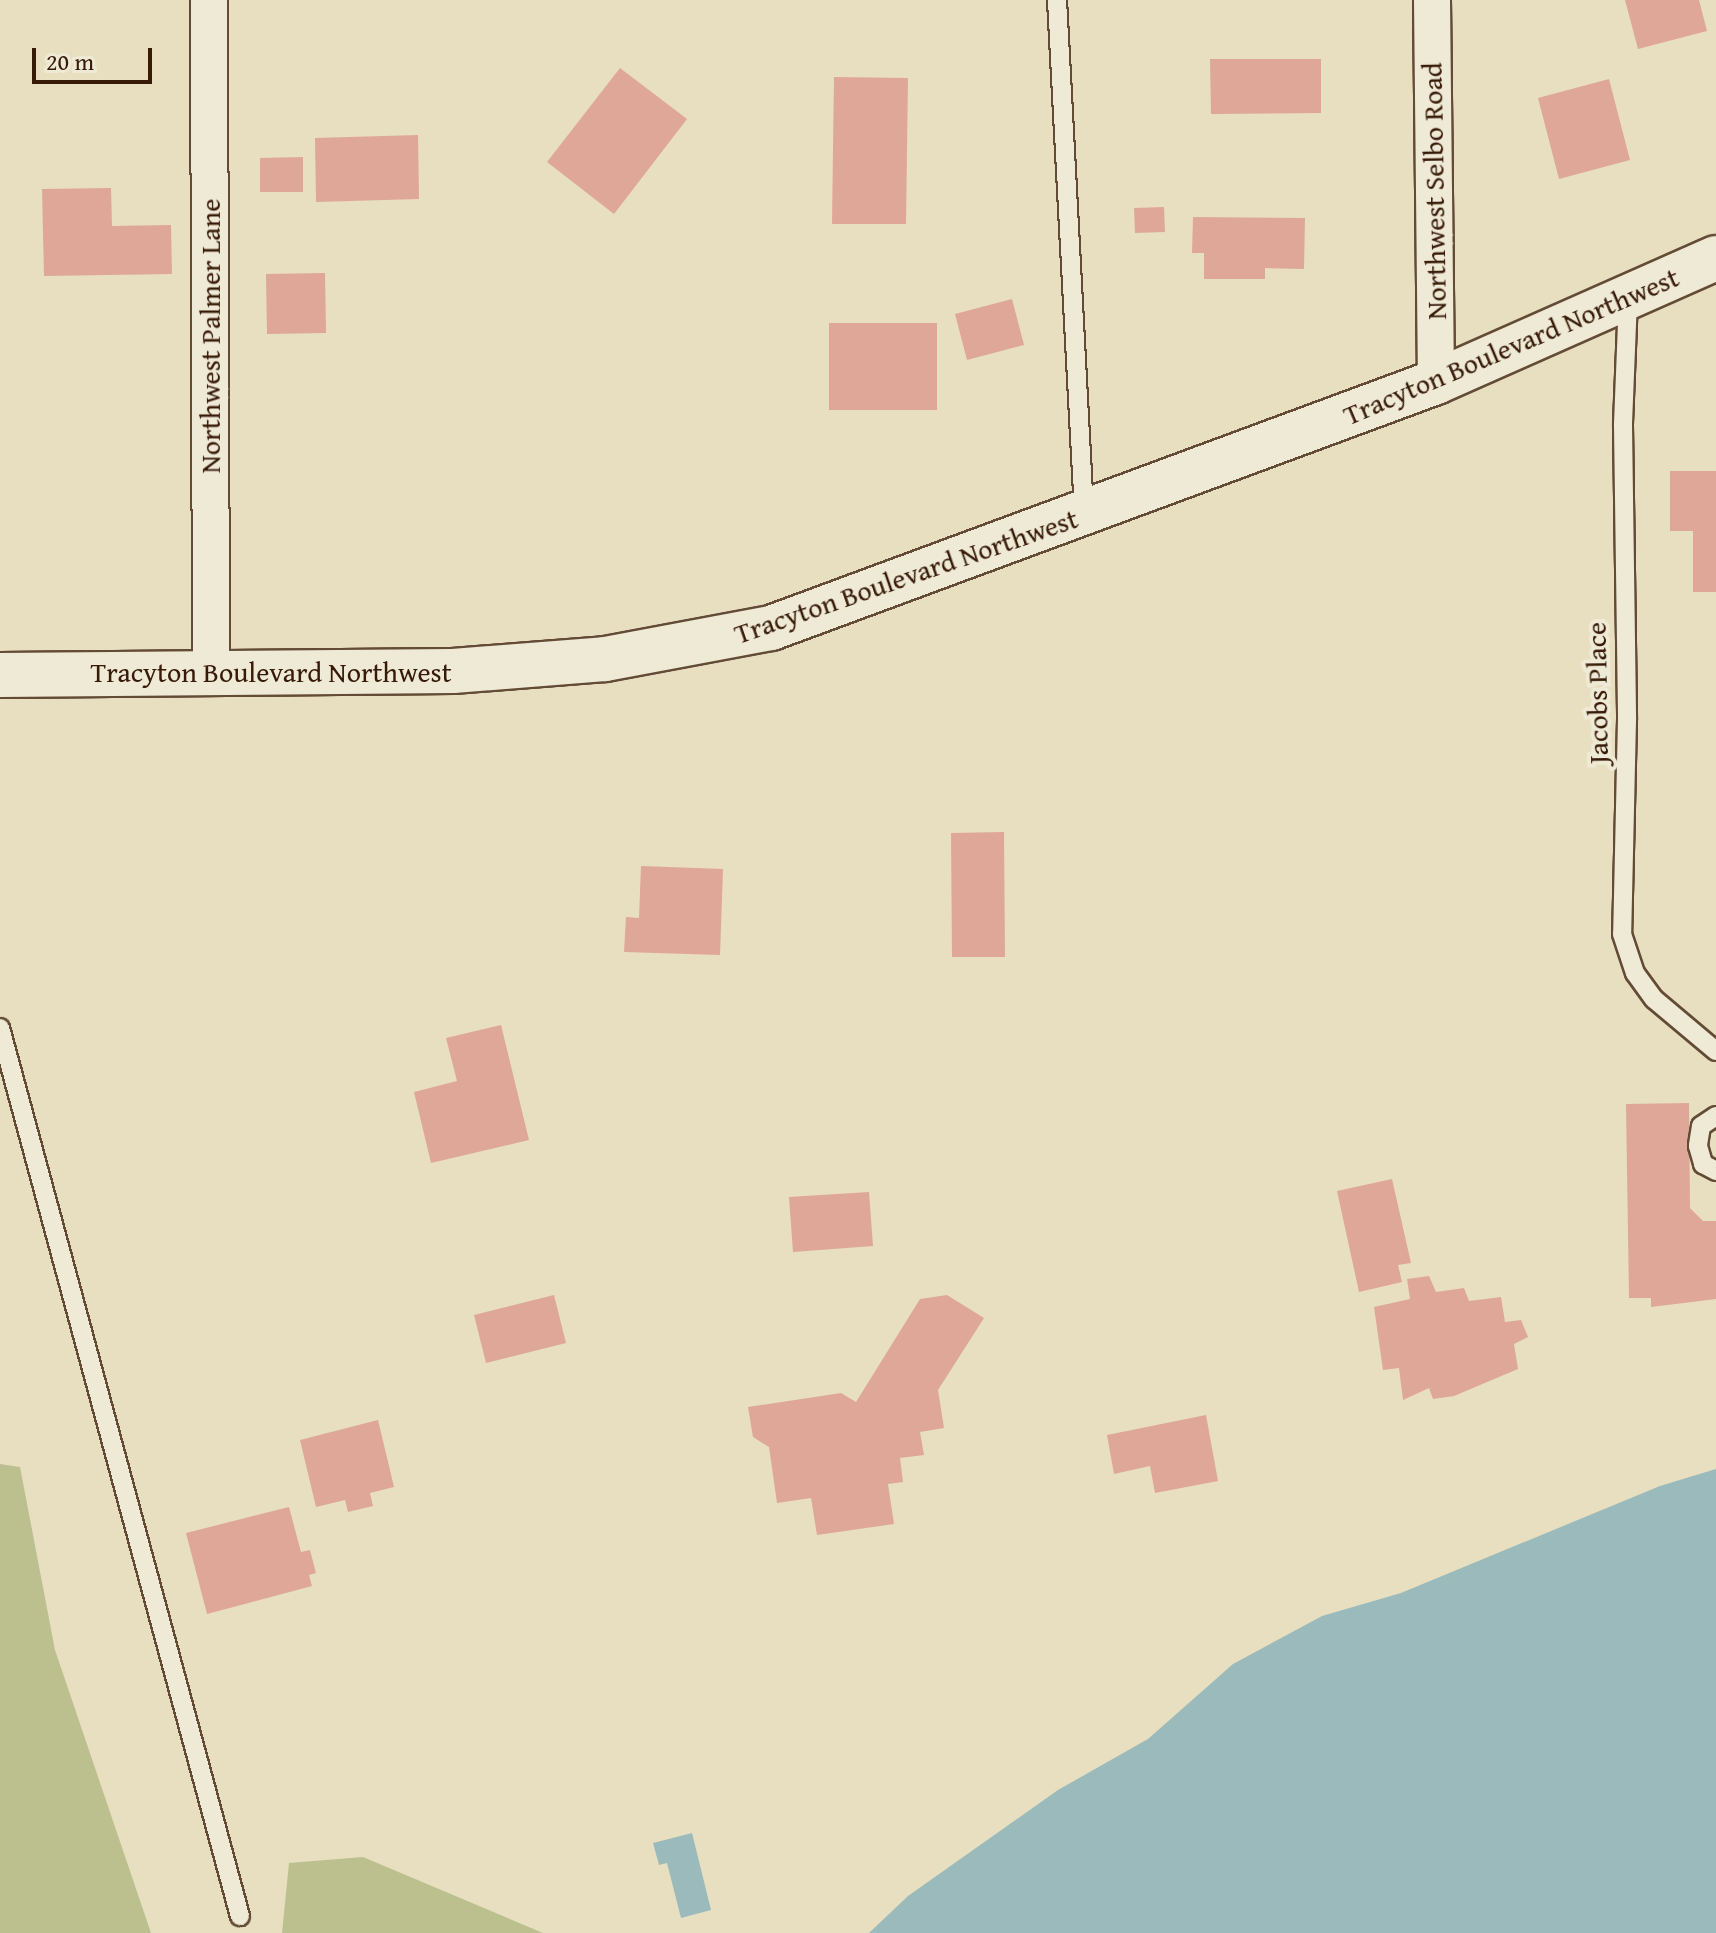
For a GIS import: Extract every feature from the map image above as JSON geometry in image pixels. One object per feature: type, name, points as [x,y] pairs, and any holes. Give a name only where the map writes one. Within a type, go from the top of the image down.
[{"type":"main road","name":"Tracyton Boulevard Northwest","points":[[0,675],[453,671],[693,646],[771,628],[1084,515],[1436,382],[1716,258]]},
{"type":"street","name":"Northwest Palmer Lane","points":[[209,0],[211,673]]},
{"type":"street","name":"Northwest Selbo Road","points":[[1432,0],[1436,382]]},
{"type":"lane","points":[[1057,0],[1084,515]]},
{"type":"lane","name":"Jacobs Place","points":[[1628,298],[1622,442],[1627,720],[1622,934],[1635,973],[1654,999],[1716,1051]]},
{"type":"lane","points":[[0,1028],[240,1916]]},
{"type":"lane","points":[[1716,1116],[1701,1126],[1698,1146],[1703,1164],[1716,1171]]},
{"type":"green space","points":[[0,1464],[20,1467],[55,1650],[151,1933],[0,1933]]},
{"type":"green space","points":[[363,1857],[543,1933],[282,1933],[289,1863]]},
{"type":"water","points":[[1716,1469],[1716,1933],[869,1933],[908,1896],[1058,1790],[1148,1739],[1233,1664],[1322,1616],[1401,1593],[1660,1486]]},
{"type":"water","points":[[692,1833],[711,1910],[681,1918],[667,1863],[659,1865],[653,1843]]},
{"type":"building","points":[[1625,0],[1699,0],[1707,31],[1638,49]]},
{"type":"building","points":[[1210,59],[1321,59],[1321,113],[1211,114]]},
{"type":"building","points":[[620,68],[687,119],[614,214],[547,162]]},
{"type":"building","points":[[834,77],[908,78],[906,224],[832,224]]},
{"type":"building","points":[[1609,79],[1630,160],[1559,179],[1538,98]]},
{"type":"building","points":[[418,135],[419,199],[316,202],[315,138]]},
{"type":"building","points":[[303,157],[303,192],[260,192],[260,158]]},
{"type":"building","points":[[111,188],[112,226],[171,225],[172,274],[44,276],[42,189]]},
{"type":"building","points":[[1164,207],[1165,232],[1135,233],[1134,208]]},
{"type":"building","points":[[1193,217],[1305,218],[1304,269],[1265,268],[1265,279],[1204,279],[1204,253],[1192,253]]},
{"type":"building","points":[[325,273],[326,333],[267,334],[266,274]]},
{"type":"building","points":[[1012,299],[1024,345],[967,360],[955,314]]},
{"type":"building","points":[[829,323],[937,323],[937,410],[829,410]]},
{"type":"building","points":[[1670,471],[1716,471],[1716,592],[1693,592],[1693,531],[1670,531]]},
{"type":"building","points":[[1004,832],[1005,957],[952,957],[951,833]]},
{"type":"building","points":[[641,866],[723,869],[720,955],[624,952],[626,917],[639,918]]},
{"type":"building","points":[[501,1025],[529,1140],[431,1163],[414,1092],[457,1081],[446,1038]]},
{"type":"building","points":[[1689,1103],[1690,1208],[1703,1221],[1716,1221],[1716,1299],[1651,1307],[1651,1298],[1629,1298],[1626,1104]]},
{"type":"building","points":[[1392,1179],[1411,1263],[1398,1265],[1402,1282],[1359,1292],[1337,1191]]},
{"type":"building","points":[[869,1192],[873,1246],[793,1252],[789,1197]]},
{"type":"building","points":[[1429,1276],[1436,1292],[1464,1288],[1469,1301],[1501,1297],[1505,1322],[1521,1320],[1528,1337],[1514,1344],[1518,1369],[1454,1396],[1433,1399],[1429,1388],[1403,1400],[1399,1368],[1383,1370],[1374,1307],[1410,1299],[1407,1279]]},
{"type":"building","points":[[554,1295],[566,1343],[486,1363],[474,1315]]},
{"type":"building","points":[[947,1295],[984,1318],[938,1390],[944,1428],[920,1432],[924,1455],[900,1458],[903,1482],[888,1484],[894,1524],[817,1535],[811,1498],[777,1503],[769,1447],[753,1437],[748,1407],[841,1393],[856,1402],[920,1299]]},
{"type":"building","points":[[1206,1415],[1218,1481],[1155,1493],[1150,1466],[1114,1474],[1107,1435]]},
{"type":"building","points":[[378,1420],[394,1487],[370,1493],[373,1506],[348,1512],[345,1500],[316,1507],[300,1440]]},
{"type":"building","points":[[289,1507],[301,1552],[310,1550],[316,1573],[309,1575],[312,1586],[207,1614],[186,1533]]}]
